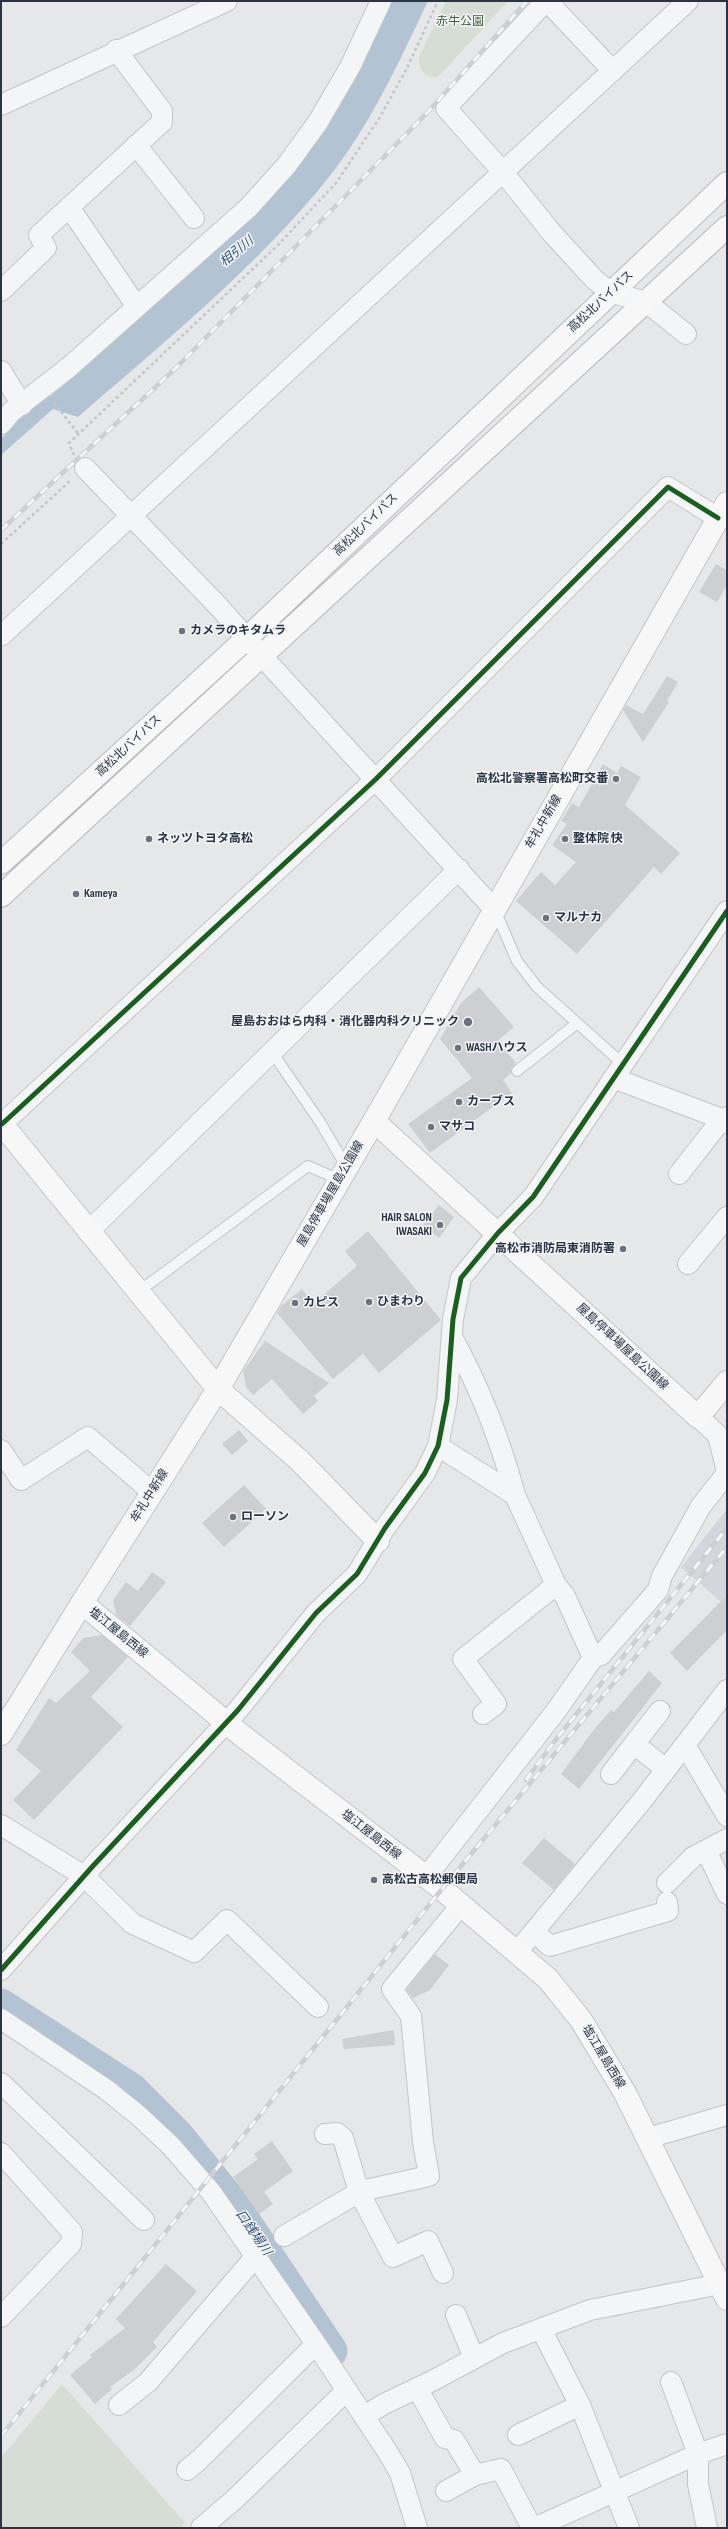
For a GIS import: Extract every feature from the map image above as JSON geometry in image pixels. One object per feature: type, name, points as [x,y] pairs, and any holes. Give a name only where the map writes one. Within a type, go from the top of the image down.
[{"type":"main road","name":"高松北バイパス","points":[[1,863],[246,638],[610,292],[727,183]]},
{"type":"main road","name":"高松北バイパス","points":[[1,896],[727,227]]},
{"type":"main road","name":"牟礼中新線","points":[[374,1121],[723,511]]},
{"type":"main road","name":"屋島停車場屋島公園線","points":[[218,1389],[374,1121],[498,1232],[698,1417]]},
{"type":"main road","points":[[2,1124],[88,1232],[218,1389],[300,1461],[378,1541]]},
{"type":"main road","points":[[698,1417],[727,1382]]},
{"type":"main road","name":"牟礼中新線","points":[[82,1603],[218,1389]]},
{"type":"main road","name":"塩江屋島西線","points":[[1,1734],[82,1603],[227,1723],[461,1905],[548,1979],[581,2020],[625,2093],[723,2292]]},
{"type":"street","points":[[1,105],[116,50],[227,1]]},
{"type":"street","points":[[1,424],[11,412],[68,368],[248,208],[286,166],[318,122],[350,66],[381,1]]},
{"type":"street","points":[[613,71],[546,1],[446,108],[503,172],[551,232],[594,279],[610,292],[646,302],[686,334]]},
{"type":"street","points":[[1,636],[688,1]]},
{"type":"street","points":[[1,291],[46,248],[39,235],[162,122],[162,111],[116,50]]},
{"type":"street","points":[[136,145],[194,218]]},
{"type":"street","points":[[69,207],[137,307]]},
{"type":"street","points":[[1,371],[22,405]]},
{"type":"street","points":[[84,468],[246,638],[494,909]]},
{"type":"street","points":[[2,1124],[376,779],[668,487],[723,511]]},
{"type":"street","points":[[88,1232],[459,869]]},
{"type":"street","points":[[1,1970],[84,1876],[227,1723],[316,1613],[357,1574],[378,1541],[426,1473],[438,1446],[447,1400],[452,1337],[461,1278],[498,1232],[533,1197],[727,911]]},
{"type":"street","points":[[618,1071],[725,1120],[679,1174]]},
{"type":"street","points":[[688,1264],[727,1217]]},
{"type":"street","points":[[452,1337],[474,1378],[502,1444],[516,1495],[556,1585],[565,1596],[593,1658]]},
{"type":"street","points":[[426,1877],[556,1712],[593,1658],[601,1655],[658,1590],[662,1576],[701,1506],[727,1473],[718,1435],[698,1417]]},
{"type":"street","points":[[1,1450],[22,1480],[88,1437],[152,1492]]},
{"type":"street","points":[[438,1446],[516,1495]]},
{"type":"street","points":[[483,1714],[496,1704],[463,1659],[556,1585]]},
{"type":"street","points":[[517,1952],[666,1769],[727,1690]]},
{"type":"street","points":[[611,1774],[660,1711]]},
{"type":"street","points":[[634,1744],[666,1769]]},
{"type":"street","points":[[685,1745],[727,1816]]},
{"type":"street","points":[[1,1825],[84,1876],[133,1924],[194,1952],[227,1920],[318,2007]]},
{"type":"street","points":[[534,1932],[550,1946],[668,1911],[667,1892],[693,1858],[727,1839]]},
{"type":"street","points":[[706,1850],[727,1894]]},
{"type":"street","points":[[284,2236],[359,2192],[429,2176],[423,2142],[411,2016],[392,1989],[461,1905]]},
{"type":"street","points":[[1,2019],[107,2090],[139,2116],[190,2167],[211,2192],[316,2344],[400,2473],[417,2528]]},
{"type":"street","points":[[1,2083],[144,2220]]},
{"type":"street","points":[[648,2138],[727,2115]]},
{"type":"street","points":[[325,2134],[337,2133],[343,2138],[359,2192],[393,2257],[428,2241],[444,2273]]},
{"type":"street","points":[[1,2153],[72,2232],[71,2244],[1,2317]]},
{"type":"street","points":[[120,2405],[148,2382],[256,2256]]},
{"type":"street","points":[[364,2416],[384,2404],[503,2343],[590,2310],[723,2292]]},
{"type":"street","points":[[456,2315],[474,2358]]},
{"type":"street","points":[[541,2329],[580,2405],[630,2528]]},
{"type":"street","points":[[187,2470],[200,2459],[316,2344]]},
{"type":"street","points":[[671,2382],[698,2454],[698,2484],[706,2528]]},
{"type":"street","points":[[417,2388],[445,2438],[454,2440],[475,2475]]},
{"type":"street","points":[[201,2528],[236,2498],[346,2391]]},
{"type":"street","points":[[518,2435],[580,2405]]},
{"type":"street","points":[[446,2491],[475,2475],[502,2469],[540,2527],[614,2490],[698,2454],[727,2444]]},
{"type":"lane","points":[[494,909],[517,961],[537,988],[576,1024],[618,1071]]},
{"type":"lane","points":[[517,1071],[576,1024]]},
{"type":"lane","points":[[272,1052],[320,1122],[343,1174]]},
{"type":"lane","points":[[138,1292],[308,1166],[343,1174]]},
{"type":"path","points":[[1,544],[84,468],[70,451],[69,443],[277,246],[336,183],[380,117],[406,70],[438,1]]},
{"type":"path","points":[[51,398],[76,428],[79,435]]},
{"type":"shaded area","points":[[727,1509],[727,1595],[721,1602],[681,1567]]},
{"type":"green space","name":"赤牛公園","points":[[446,1],[508,1],[438,77],[433,77],[423,72],[419,57]]},
{"type":"green space","points":[[62,2384],[185,2523],[180,2528],[1,2528],[1,2458]]},
{"type":"water","name":"相引川","points":[[388,1],[428,1],[383,92],[358,136],[329,177],[302,210],[209,302],[78,417],[53,409],[1,455],[1,439],[26,412],[52,395],[252,213]]},
{"type":"building","points":[[716,564],[727,570],[727,585],[717,602],[699,592]]},
{"type":"building","points":[[667,676],[678,682],[667,701],[669,702],[643,742],[623,710],[626,705],[643,714]]},
{"type":"building","points":[[603,764],[617,773],[621,766],[641,777],[625,805],[680,853],[661,874],[654,867],[577,954],[516,901],[541,872],[555,885],[576,862],[552,845],[567,824],[561,821],[572,803],[579,807]]},
{"type":"building","points":[[479,987],[514,1027],[497,1041],[516,1063],[511,1068],[511,1073],[503,1080],[512,1093],[430,1153],[408,1124],[472,1078],[440,1039],[461,1003]]},
{"type":"building","points":[[439,1205],[454,1217],[439,1238],[423,1225]]},
{"type":"building","points":[[368,1231],[441,1320],[379,1373],[363,1354],[333,1379],[277,1313],[281,1306],[302,1289],[314,1303],[357,1266],[345,1251]]},
{"type":"building","points":[[265,1341],[329,1383],[314,1396],[318,1401],[303,1414],[272,1379],[253,1395],[246,1387],[243,1371]]},
{"type":"building","points":[[239,1430],[248,1441],[232,1455],[222,1444]]},
{"type":"building","points":[[244,1485],[266,1509],[224,1547],[202,1523]]},
{"type":"building","points":[[152,1572],[166,1582],[130,1626],[116,1615],[113,1600],[126,1582],[138,1591]]},
{"type":"building","points":[[727,1595],[727,1630],[687,1671],[670,1653]]},
{"type":"building","points":[[102,1635],[128,1657],[91,1697],[123,1727],[34,1820],[13,1800],[41,1771],[16,1750],[49,1698],[56,1703],[90,1671],[71,1652],[83,1638]]},
{"type":"building","points":[[649,1671],[662,1683],[579,1789],[561,1774],[596,1727],[611,1710],[614,1712]]},
{"type":"building","points":[[544,1838],[575,1864],[554,1890],[522,1863]]},
{"type":"building","points":[[435,1954],[449,1965],[430,1990],[413,1998],[406,1990]]},
{"type":"building","points":[[394,2030],[395,2045],[344,2049],[342,2039]]},
{"type":"building","points":[[272,2141],[293,2171],[264,2192],[273,2204],[259,2214],[233,2177],[258,2159],[254,2154]]},
{"type":"building","points":[[166,2264],[197,2291],[153,2342],[157,2347],[136,2368],[110,2387],[112,2389],[95,2404],[70,2375],[92,2357],[90,2355],[125,2328],[116,2319]]},
{"type":"waterway","name":"口銭場川","points":[[1,2005],[131,2089],[178,2136],[232,2203],[331,2351]]},
{"type":"railway","points":[[1,530],[176,368],[427,113],[527,1]]},
{"type":"railway","points":[[526,1780],[557,1738],[727,1528]]},
{"type":"railway","points":[[1,2436],[442,1889],[727,1547]]},
{"type":"cycle path","points":[[2,1124],[376,779],[668,487],[718,518]]},
{"type":"cycle path","points":[[1,1970],[92,1867],[238,1710],[316,1613],[357,1574],[385,1528],[425,1473],[438,1446],[447,1400],[453,1319],[461,1278],[498,1233],[533,1197],[727,911]]},
{"type":"place","name":"カメラのキタムラ","points":[[182,631]]},
{"type":"place","name":"高松北警察署高松町交番","points":[[616,779]]},
{"type":"place","name":"ネッツトヨタ高松","points":[[149,839]]},
{"type":"place","name":"整体院 快","points":[[565,839]]},
{"type":"place","name":"Kameya","points":[[76,894]]},
{"type":"place","name":"マルナカ","points":[[546,918]]},
{"type":"place","name":"屋島おおはら内科・消化器内科クリニック","points":[[468,1022]]},
{"type":"place","name":"WASHハウス","points":[[458,1048]]},
{"type":"place","name":"カーブス","points":[[459,1102]]},
{"type":"place","name":"マサコ","points":[[431,1127]]},
{"type":"place","name":"HAIR SALON IWASAKI","points":[[440,1225]]},
{"type":"place","name":"高松市消防局東消防署","points":[[623,1249]]},
{"type":"place","name":"ひまわり","points":[[369,1302]]},
{"type":"place","name":"カピス","points":[[295,1303]]},
{"type":"place","name":"ローソン","points":[[233,1517]]},
{"type":"place","name":"高松古高松郵便局","points":[[374,1880]]}]
